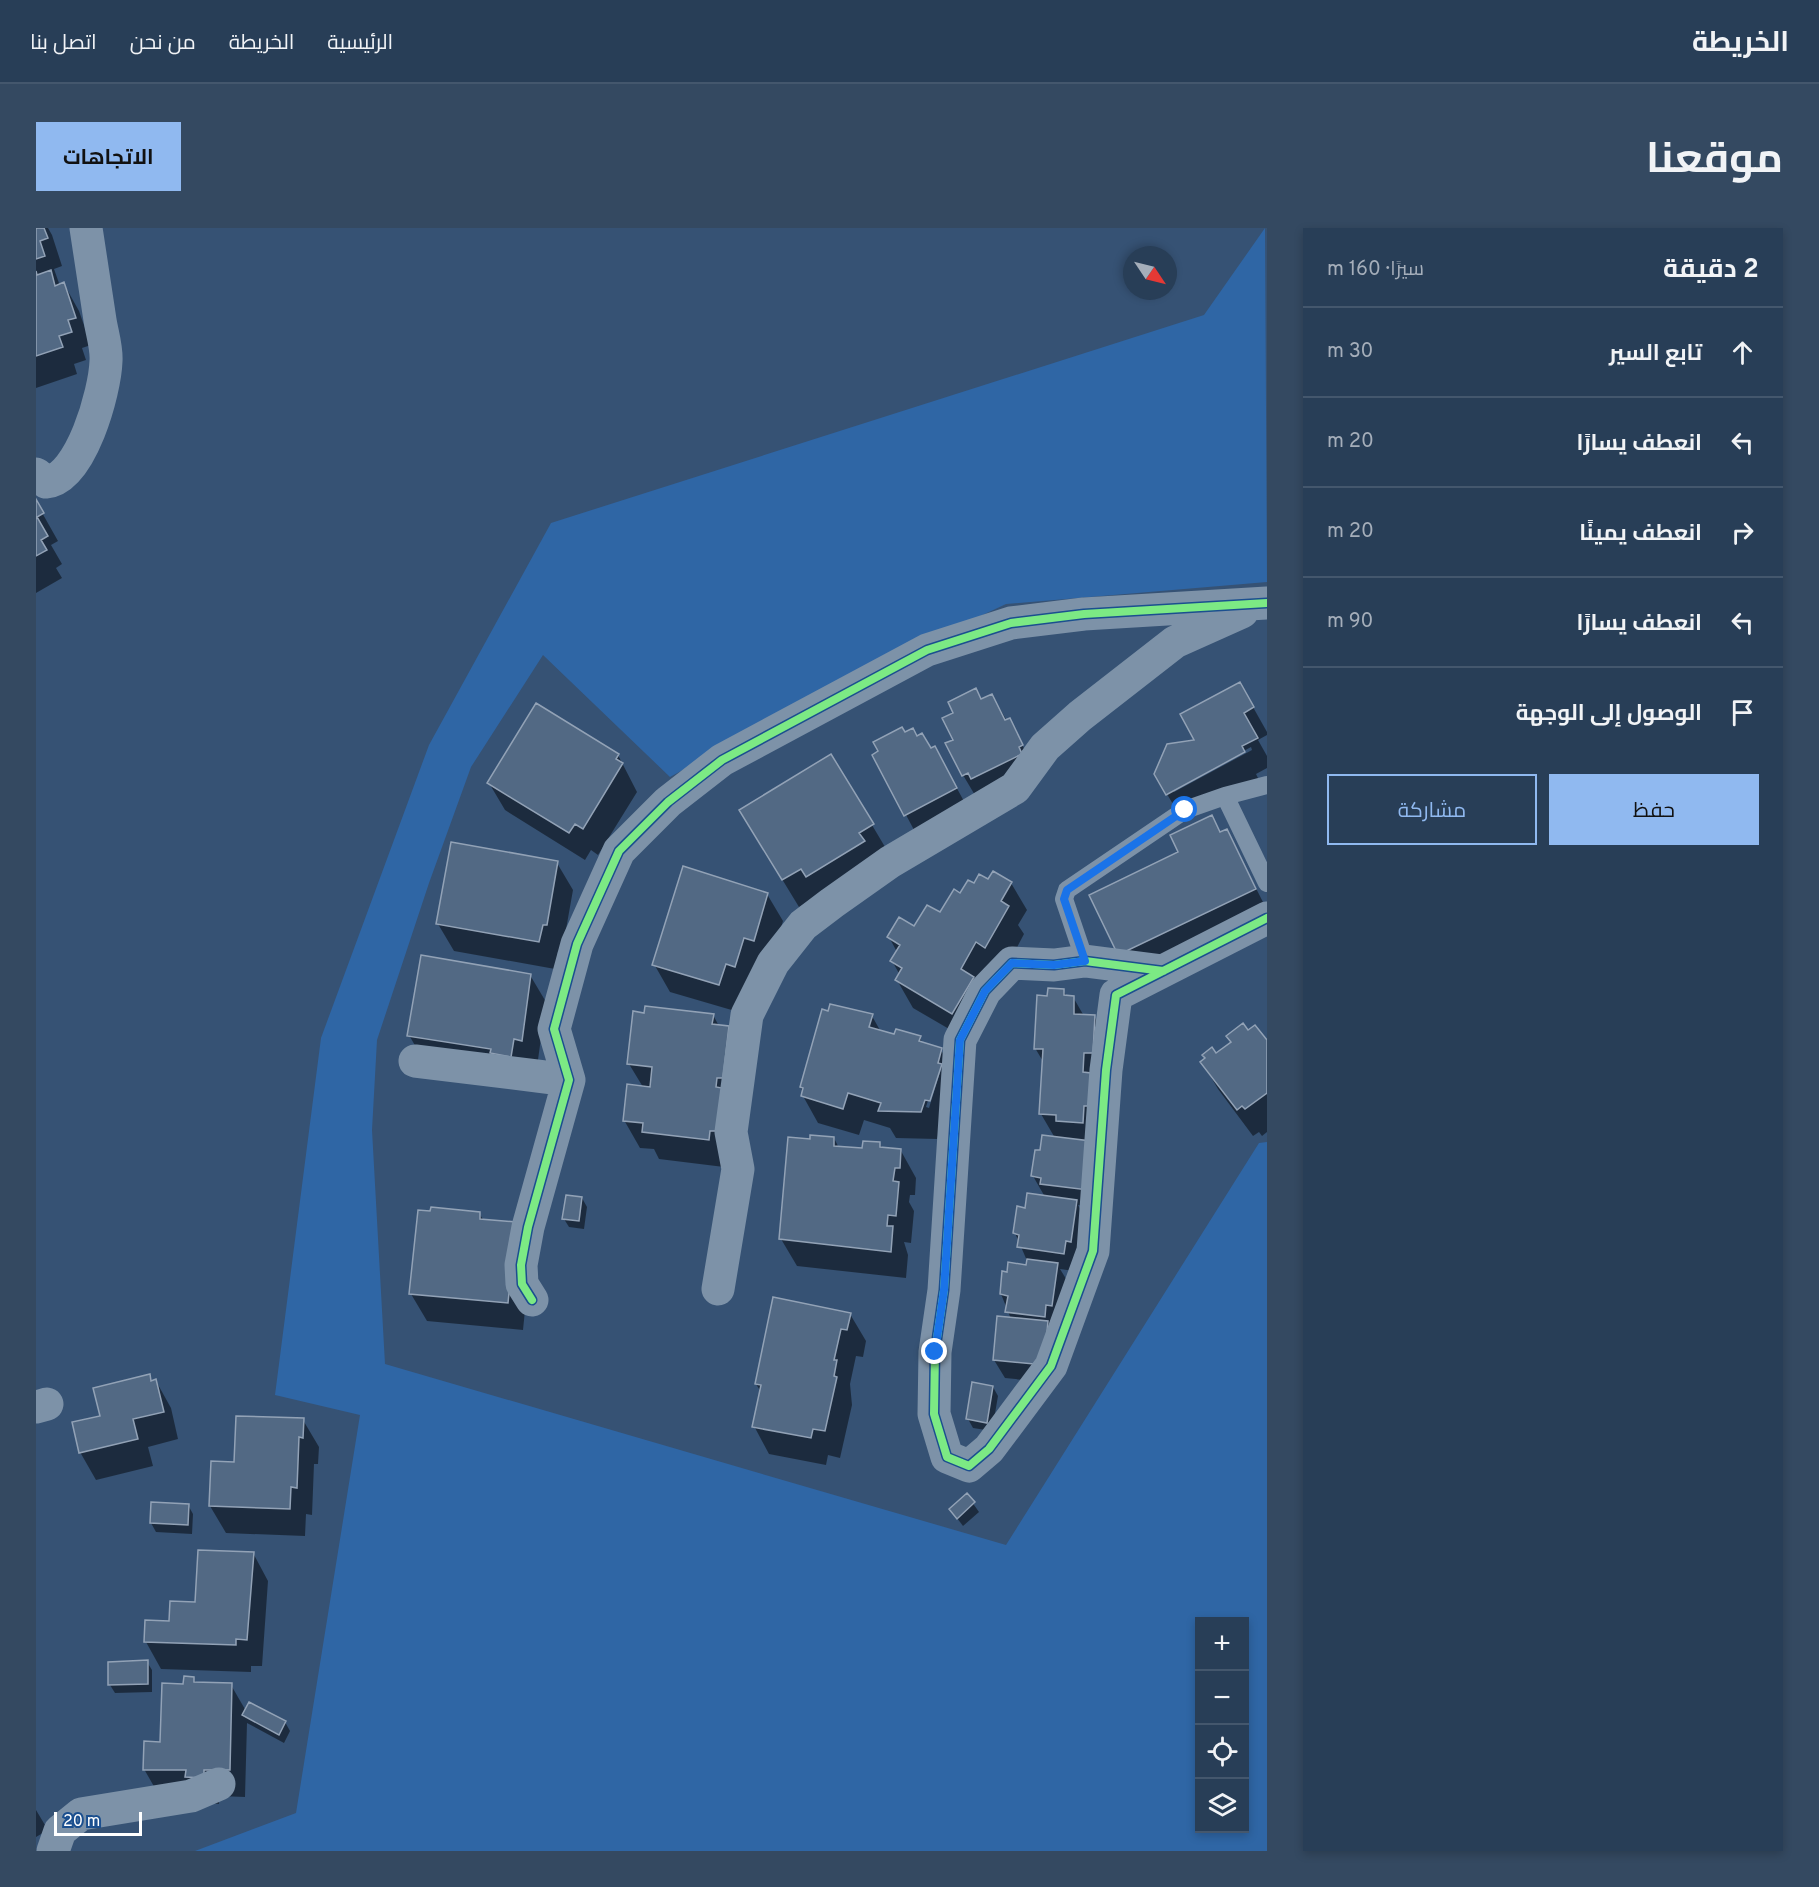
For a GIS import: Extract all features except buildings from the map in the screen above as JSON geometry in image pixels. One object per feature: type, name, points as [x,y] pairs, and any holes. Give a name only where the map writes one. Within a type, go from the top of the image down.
[{"type":"street","points":[[36,474],[46,482],[57,481],[68,471],[80,451],[98,399],[106,360],[86,228]]},
{"type":"street","points":[[532,1300],[522,1284],[521,1265],[528,1227],[569,1080],[554,1029],[578,944],[620,851],[668,802],[722,760],[927,650],[1011,623],[1084,614],[1264,604]]},
{"type":"street","points":[[718,1289],[738,1169],[731,1132],[747,1015],[773,963],[803,925],[890,862],[1015,788],[1045,747],[1080,716],[1175,642],[1264,604]]},
{"type":"street","points":[[1163,971],[1085,961],[1054,965],[1012,963],[985,991],[960,1040],[946,1268],[935,1352],[934,1414],[947,1457],[969,1466],[989,1449],[1051,1366],[1093,1251],[1106,1070],[1116,995],[1267,918]]},
{"type":"street","points":[[415,1061],[569,1080]]},
{"type":"street","points":[[53,1851],[60,1831],[81,1814],[191,1796],[219,1784]]},
{"type":"lane","points":[[1085,961],[1064,899],[1067,890],[1185,810],[1267,785]]},
{"type":"lane","points":[[1225,796],[1267,883]]},
{"type":"shaded area","points":[[1265,228],[1267,582],[1006,604],[865,670],[670,777],[543,655],[471,767],[429,883],[377,1040],[372,1130],[385,1364],[1006,1545],[1259,1143],[1267,1142],[1267,1851],[195,1851],[296,1813],[360,1415],[275,1395],[321,1038],[429,745],[551,523],[1204,315]]},
{"type":"cycle path","points":[[532,1300],[522,1284],[521,1265],[528,1227],[569,1080],[554,1029],[577,944],[619,851],[668,802],[722,760],[927,650],[1011,623],[1084,614],[1267,603]]},
{"type":"cycle path","points":[[1163,971],[1085,961],[1054,965],[1012,963],[985,991],[960,1040],[944,1290],[935,1352],[934,1414],[947,1457],[969,1466],[989,1449],[1051,1366],[1093,1251],[1106,1070],[1116,995],[1267,918]]},
{"type":"route","points":[[935,1352],[944,1290],[953,1179],[960,1040],[985,991],[1012,963],[1054,965],[1085,961],[1064,899],[1067,890],[1185,810]]}]
